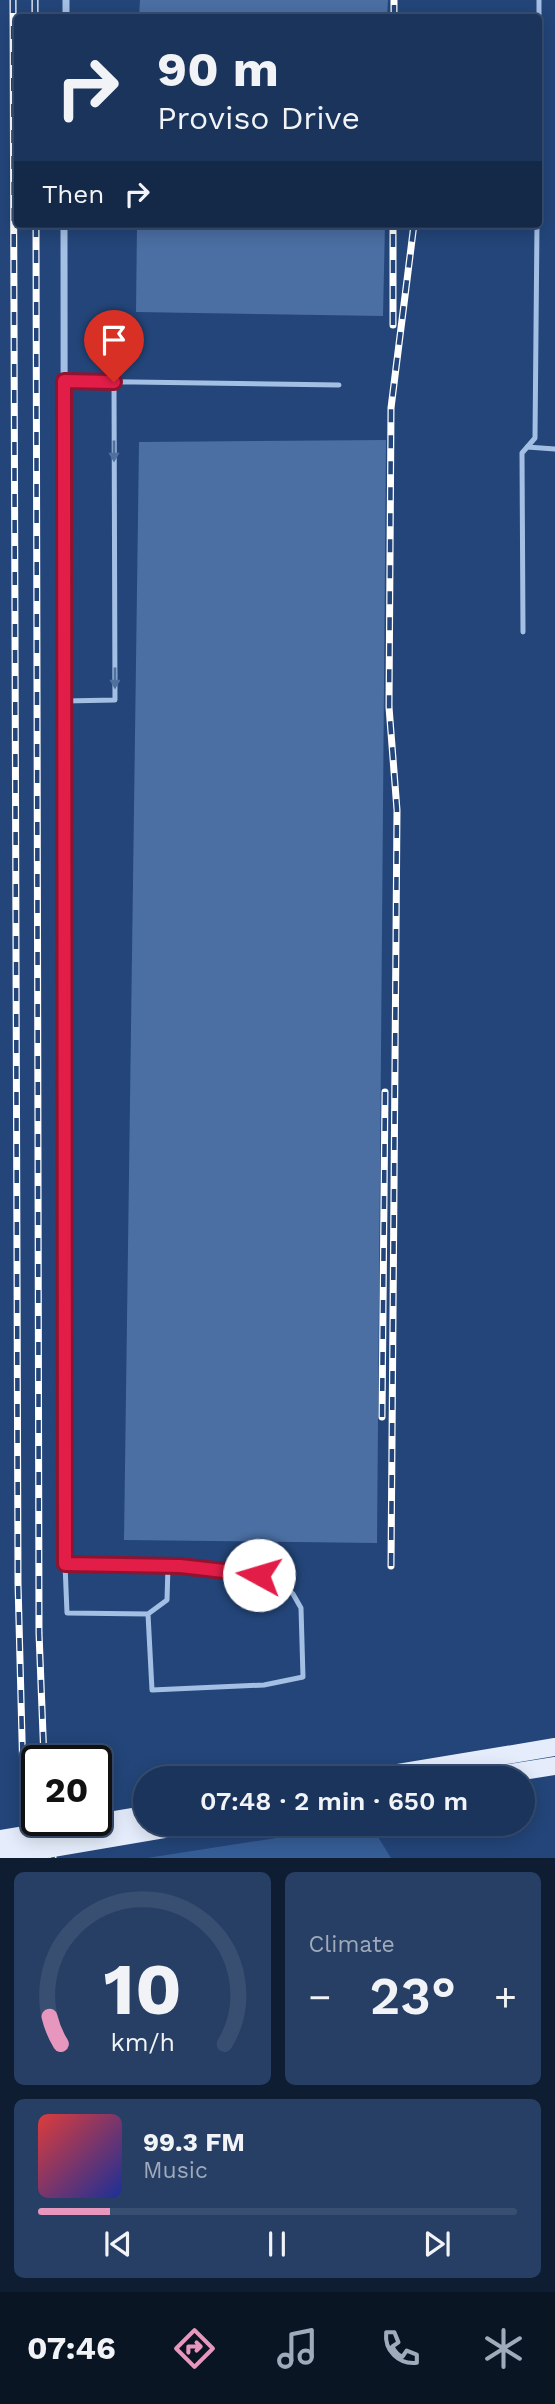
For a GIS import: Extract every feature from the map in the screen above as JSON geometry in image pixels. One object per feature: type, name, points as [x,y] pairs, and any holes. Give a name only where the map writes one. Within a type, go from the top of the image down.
[{"type":"main road","points":[[440,1766],[555,1747]]},
{"type":"main road","points":[[535,1769],[555,1766]]},
{"type":"main road","points":[[0,1839],[133,1817]]},
{"type":"main road","points":[[0,1857],[133,1834]]},
{"type":"street","points":[[64,228],[65,1564]]},
{"type":"lane","points":[[523,632],[522,453],[535,438],[537,228]]},
{"type":"lane","points":[[64,381],[339,385]]},
{"type":"lane","points":[[64,701],[115,700],[114,382]]},
{"type":"lane","points":[[527,447],[555,449]]},
{"type":"lane","points":[[148,1614],[152,1690],[264,1685],[303,1677],[301,1608],[293,1594],[279,1582],[259,1575],[168,1566],[65,1564],[67,1613],[148,1614],[167,1600],[168,1566]]},
{"type":"shaded area","points":[[289,1836],[377,1836],[391,1858],[147,1858]]},
{"type":"building","points":[[140,0],[388,0],[387,14],[139,14]]},
{"type":"building","points":[[137,228],[385,228],[383,316],[136,312]]},
{"type":"building","points":[[386,440],[377,1543],[124,1540],[139,442]]},
{"type":"railway","points":[[13,0],[18,1583],[23,1777],[29,1858]]},
{"type":"railway","points":[[35,0],[35,14]]},
{"type":"railway","points":[[394,0],[394,14]]},
{"type":"railway","points":[[36,228],[39,1633],[43,1745]]},
{"type":"railway","points":[[393,228],[393,325]]},
{"type":"railway","points":[[391,1566],[397,810],[389,707],[391,408],[414,228]]},
{"type":"railway","points":[[382,1417],[385,1092]]},
{"type":"railway","points":[[51,1836],[53,1858]]},
{"type":"route","points":[[114,382],[64,381],[65,1564],[180,1566],[259,1575]]}]
